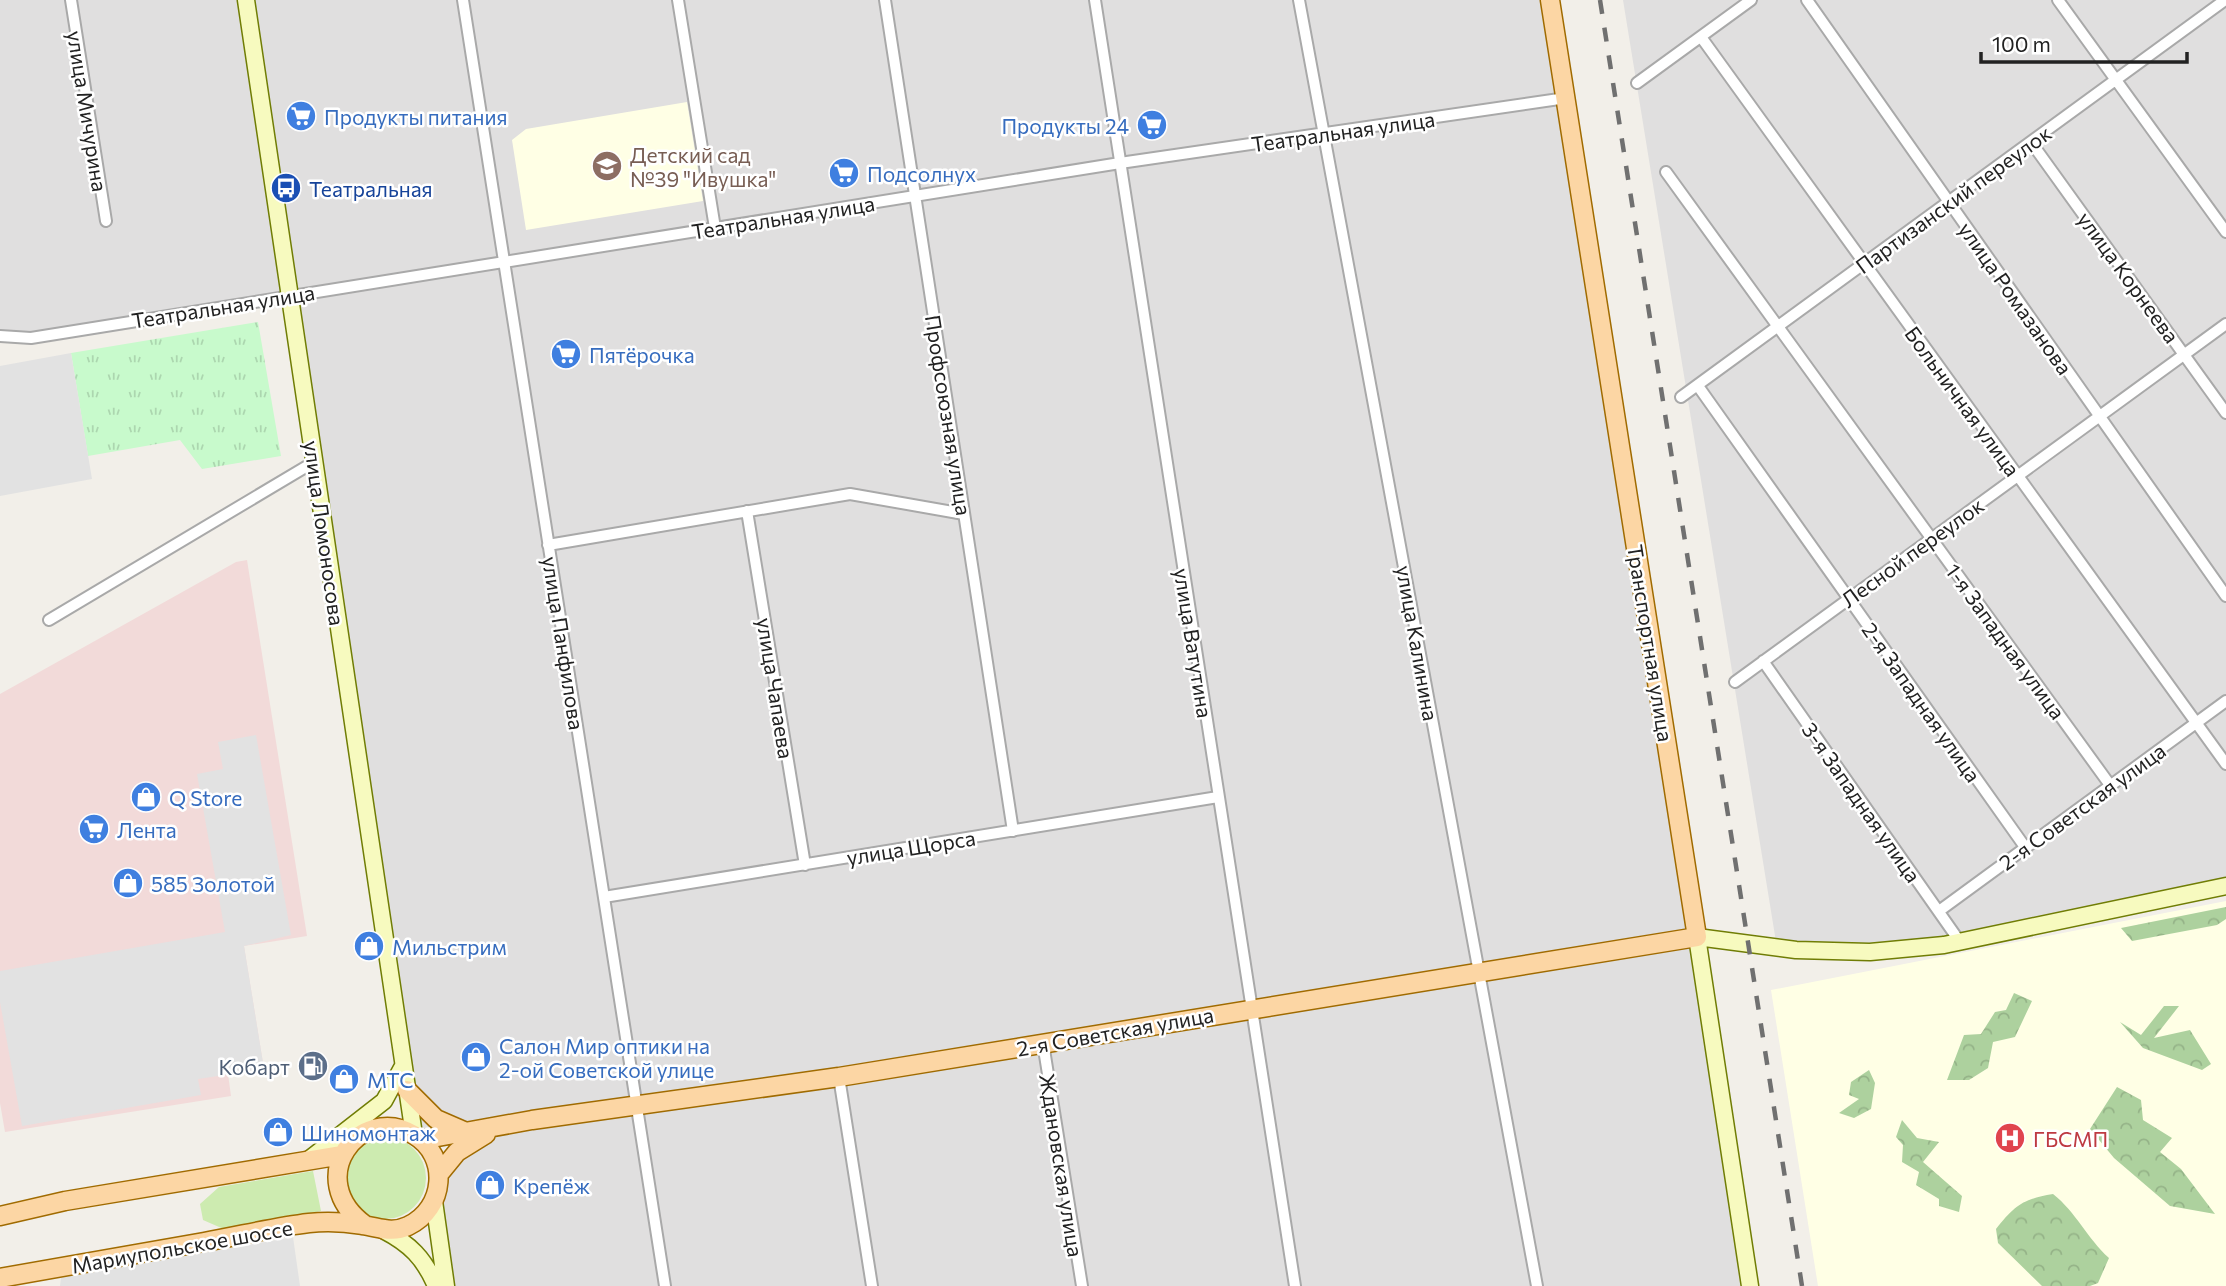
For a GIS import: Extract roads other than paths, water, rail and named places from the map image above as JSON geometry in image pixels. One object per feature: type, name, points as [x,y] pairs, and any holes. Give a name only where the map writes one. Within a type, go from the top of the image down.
[{"type":"main road","name":"Транспортная улица","points":[[1550,0],[1697,937]]},
{"type":"main road","name":"2-я Советская улица","points":[[417,1137],[839,1077],[1697,937]]},
{"type":"main road","points":[[407,1090],[436,1119],[466,1132]]},
{"type":"main road","name":"2-я Советская улица","points":[[439,1174],[457,1152],[471,1141],[532,1120]]},
{"type":"main road","points":[[378,1129],[400,1129],[417,1137],[433,1155],[439,1174],[434,1201],[426,1213],[410,1225],[383,1230],[365,1225],[351,1214],[338,1193],[337,1169],[342,1155],[359,1136],[378,1129]]},
{"type":"main road","points":[[0,1216],[65,1201],[342,1155]]},
{"type":"main road","name":"Мариупольское шоссе","points":[[0,1278],[311,1223],[365,1225]]},
{"type":"street","name":"улица Мичурина","points":[[71,0],[106,221]]},
{"type":"street","name":"улица Ломоносова","points":[[246,0],[403,1066],[417,1137]]},
{"type":"street","name":"улица Панфилова","points":[[463,0],[665,1286]]},
{"type":"street","points":[[678,0],[715,228]]},
{"type":"street","name":"Профсоюзная улица","points":[[885,0],[1013,831]]},
{"type":"street","name":"улица Ватутина","points":[[1095,0],[1295,1286]]},
{"type":"street","name":"улица Калинина","points":[[1299,0],[1537,1286]]},
{"type":"street","points":[[1637,83],[1751,0]]},
{"type":"street","name":"улица Ромазанова","points":[[1807,0],[2226,596]]},
{"type":"street","points":[[2058,0],[2226,232]]},
{"type":"street","name":"Партизанский переулок","points":[[1681,397],[2225,0]]},
{"type":"street","name":"Больничная улица","points":[[1701,37],[2226,764]]},
{"type":"street","name":"Театральная улица","points":[[0,336],[31,338],[1120,163],[1566,98]]},
{"type":"street","name":"улица Корнеева","points":[[2031,142],[2226,413]]},
{"type":"street","name":"1-я Западная улица","points":[[1666,172],[2110,785]]},
{"type":"street","name":"Лесной переулок","points":[[1735,682],[2226,324]]},
{"type":"street","name":"2-я Западная улица","points":[[1698,386],[2025,847]]},
{"type":"street","points":[[50,620],[314,462]]},
{"type":"street","points":[[548,545],[850,494],[964,514]]},
{"type":"street","name":"улица Чапаева","points":[[747,511],[805,865]]},
{"type":"street","name":"3-я Западная улица","points":[[1763,661],[1960,942]]},
{"type":"street","name":"2-я Советская улица","points":[[1938,911],[2226,701]]},
{"type":"street","name":"улица Щорса","points":[[604,897],[1219,797]]},
{"type":"street","points":[[1697,937],[1796,950],[1858,952],[1960,942],[2226,886]]},
{"type":"street","name":"Транспортная улица","points":[[1697,937],[1750,1286]]},
{"type":"street","name":"Ждановская улица","points":[[1043,1043],[1082,1286]]},
{"type":"street","points":[[306,1161],[384,1101],[403,1066]]},
{"type":"street","points":[[839,1077],[872,1286]]},
{"type":"street","points":[[434,1201],[446,1286]]},
{"type":"street","points":[[383,1230],[406,1242],[419,1255],[436,1286]]},
{"type":"railway","points":[[1600,0],[1802,1286]]},
{"type":"place","name":"Продукты питания","points":[[301,116]]},
{"type":"place","name":"Продукты 24","points":[[1152,125]]},
{"type":"place","name":"Детский сад №39 \"Ивушка\"","points":[[607,166]]},
{"type":"place","name":"Подсолнух","points":[[844,173]]},
{"type":"place","name":"Театральная","points":[[286,188]]},
{"type":"place","name":"Пятёрочка","points":[[566,354]]},
{"type":"place","name":"Q Store","points":[[146,797]]},
{"type":"place","name":"Лента","points":[[94,829]]},
{"type":"place","name":"585 Золотой","points":[[128,883]]},
{"type":"place","name":"Мильстрим","points":[[369,946]]},
{"type":"place","name":"Салон Мир оптики на 2-ой Советской улице","points":[[476,1057]]},
{"type":"place","name":"Кобарт","points":[[313,1066]]},
{"type":"place","name":"МТС","points":[[344,1079]]},
{"type":"place","name":"Шиномонтаж","points":[[278,1132]]},
{"type":"place","name":"ГБСМП","points":[[2010,1138]]},
{"type":"place","name":"Крепёж","points":[[490,1185]]}]
